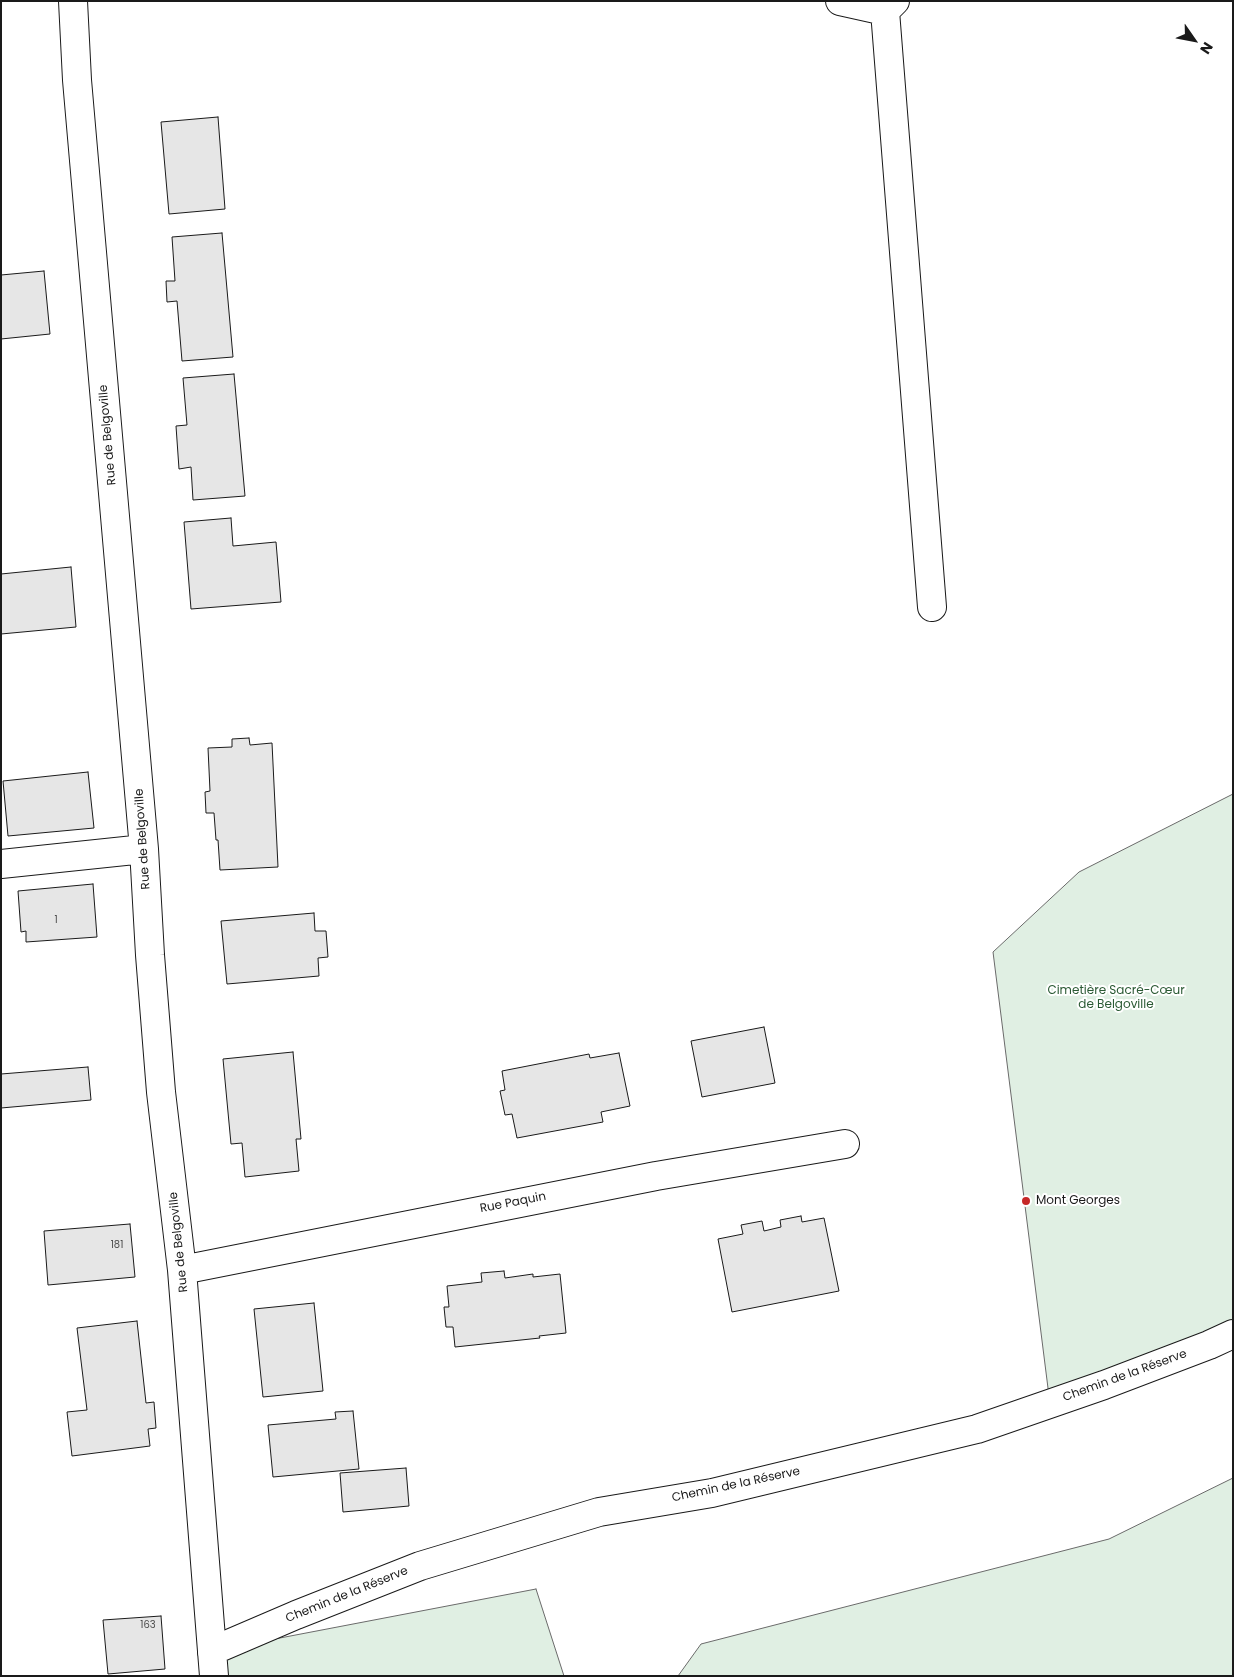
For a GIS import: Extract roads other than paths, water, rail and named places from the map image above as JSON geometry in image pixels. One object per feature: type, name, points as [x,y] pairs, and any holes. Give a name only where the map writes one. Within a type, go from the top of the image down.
[{"type":"street","name":"Rue de Belgoville","points":[[73,1],[77,80],[144,849],[161,1092],[182,1270],[213,1664]]},
{"type":"street","points":[[840,1],[890,6],[932,606]]},
{"type":"street","points":[[1,864],[144,849]]},
{"type":"street","name":"Rue Paquin","points":[[182,1270],[656,1176],[845,1144]]},
{"type":"street","name":"Chemin de la Réserve","points":[[213,1664],[296,1615],[420,1566],[599,1512],[712,1493],[977,1429],[1104,1385],[1233,1334]]},
{"type":"place","name":"Mont Georges","points":[[1026,1201]]},
{"type":"park label","name":"Cimetière Sacré-Cœur de Belgoville","points":[[1116,998]]}]
